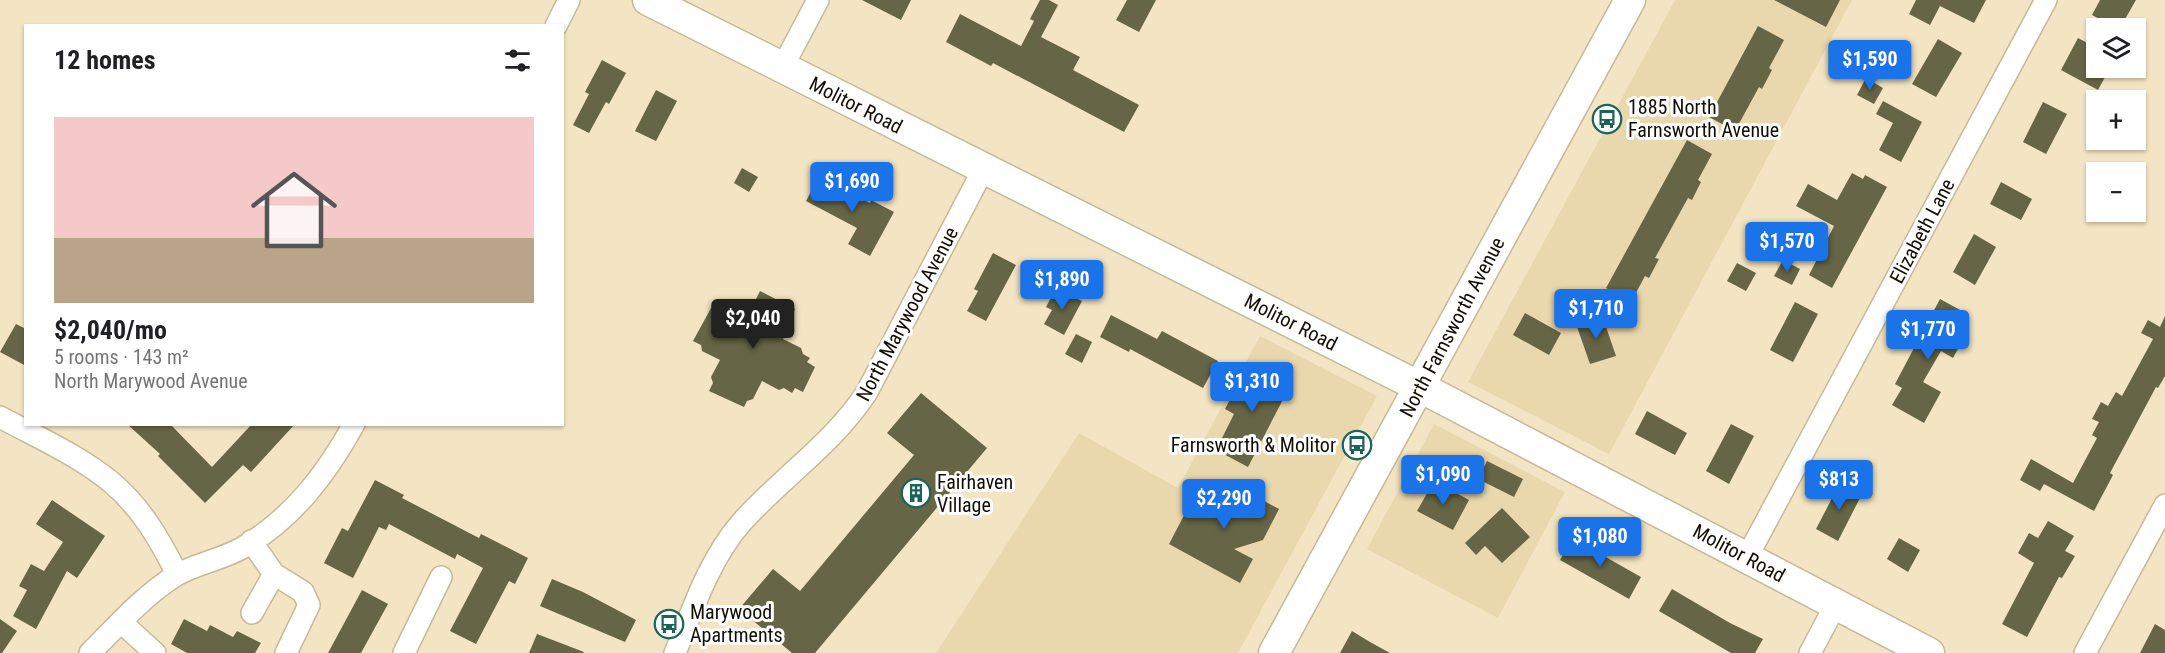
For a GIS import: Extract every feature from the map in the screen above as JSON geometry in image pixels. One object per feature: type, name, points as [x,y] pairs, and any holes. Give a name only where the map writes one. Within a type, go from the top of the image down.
[{"type":"street","points":[[557,24],[569,0]]},
{"type":"street","name":"Molitor Road","points":[[648,0],[1420,387],[1929,653]]},
{"type":"street","points":[[782,68],[818,0]]},
{"type":"street","name":"North Farnsworth Avenue","points":[[1274,653],[1629,0]]},
{"type":"street","name":"Elizabeth Lane","points":[[1746,557],[2046,0]]},
{"type":"street","name":"North Marywood Avenue","points":[[675,653],[696,600],[722,548],[760,502],[832,437],[854,412],[867,392],[984,168]]},
{"type":"street","points":[[0,417],[87,465],[112,482],[158,537],[177,574]]},
{"type":"street","points":[[90,653],[156,590],[177,574],[216,560],[251,541],[288,514],[311,492],[353,426]]},
{"type":"street","points":[[2085,653],[2165,505]]},
{"type":"street","points":[[251,541],[274,574],[303,592],[309,605],[286,653]]},
{"type":"street","points":[[252,613],[274,574]]},
{"type":"street","points":[[404,653],[441,577]]},
{"type":"street","points":[[1810,653],[1836,604]]},
{"type":"street","points":[[121,622],[155,653]]},
{"type":"shaded area","points":[[1675,0],[1852,0],[1609,454],[1468,382]]},
{"type":"shaded area","points":[[1260,336],[1377,396],[1238,653],[936,653],[1079,433],[1178,488]]},
{"type":"shaded area","points":[[1434,424],[1565,492],[1498,618],[1367,549]]},
{"type":"building","points":[[862,0],[911,0],[901,20]]},
{"type":"building","points":[[1040,0],[1049,0],[1058,5],[1041,37],[1080,57],[1073,70],[1139,105],[1124,132],[993,63],[991,66],[946,42],[960,14],[1021,46],[1034,21],[1030,19]]},
{"type":"building","points":[[1127,0],[1156,0],[1139,32],[1116,20]]},
{"type":"building","points":[[1774,0],[1840,0],[1826,27]]},
{"type":"building","points":[[1916,0],[1986,0],[1974,23],[1940,6],[1930,25],[1909,14]]},
{"type":"building","points":[[2100,0],[2136,0],[2126,18],[2098,18],[2092,15]]},
{"type":"building","points":[[1758,26],[1784,40],[1769,68],[1772,70],[1762,89],[1759,87],[1735,131],[1709,117]]},
{"type":"building","points":[[2078,38],[2086,42],[2086,78],[2105,78],[2098,90],[2061,70]]},
{"type":"building","points":[[1938,39],[1962,53],[1936,97],[1912,84]]},
{"type":"building","points":[[602,60],[626,73],[609,104],[606,102],[589,133],[573,125],[589,94],[585,92]]},
{"type":"building","points":[[1866,78],[1883,88],[1874,104],[1857,95]]},
{"type":"building","points":[[656,90],[677,101],[656,141],[635,131]]},
{"type":"building","points":[[1883,101],[1922,122],[1901,162],[1879,150],[1893,123],[1876,114]]},
{"type":"building","points":[[2043,102],[2067,114],[2046,154],[2023,142]]},
{"type":"building","points":[[1687,140],[1712,154],[1698,180],[1701,182],[1692,200],[1688,198],[1655,258],[1659,259],[1649,278],[1645,276],[1631,302],[1606,288]]},
{"type":"building","points":[[742,168],[758,177],[749,192],[734,183]]},
{"type":"building","points":[[821,173],[834,179],[832,183],[870,203],[871,200],[894,212],[870,256],[848,244],[857,228],[806,201]]},
{"type":"building","points":[[1852,173],[1863,179],[1865,175],[1887,187],[1832,288],[1809,275],[1834,226],[1796,206],[1808,184],[1837,200]]},
{"type":"building","points":[[2001,182],[2032,199],[2021,220],[1990,204]]},
{"type":"building","points":[[1974,234],[1996,247],[1975,285],[1953,272]]},
{"type":"building","points":[[993,253],[1016,265],[986,321],[967,311],[978,291],[974,289]]},
{"type":"building","points":[[1783,260],[1800,269],[1792,285],[1774,276]]},
{"type":"building","points":[[1737,263],[1756,273],[1746,291],[1727,281]]},
{"type":"building","points":[[1056,288],[1082,301],[1064,335],[1044,324],[1052,310],[1046,307]]},
{"type":"building","points":[[760,291],[795,309],[791,316],[793,321],[783,339],[801,348],[803,354],[810,358],[807,362],[815,367],[803,392],[795,388],[792,393],[784,388],[779,390],[762,381],[753,399],[747,401],[744,407],[709,391],[713,383],[711,377],[720,360],[702,351],[701,345],[693,341],[711,308],[718,311],[724,309],[741,318],[750,300],[756,299]]},
{"type":"building","points":[[1940,299],[1962,311],[1954,327],[1966,334],[1953,358],[1941,351],[1923,382],[1941,392],[1924,423],[1892,405],[1902,388],[1895,384]]},
{"type":"building","points":[[1795,302],[1818,314],[1793,362],[1770,350]]},
{"type":"building","points":[[1525,313],[1561,333],[1549,355],[1513,335]]},
{"type":"building","points":[[1111,315],[1157,339],[1162,331],[1218,361],[1203,388],[1130,349],[1129,352],[1100,337]]},
{"type":"building","points":[[1602,315],[1616,356],[1590,364],[1576,324]]},
{"type":"building","points":[[2165,316],[2165,376],[2158,388],[2156,387],[2110,473],[2113,475],[2094,511],[2044,484],[2040,491],[2020,480],[2031,459],[2073,483],[2097,438],[2092,435],[2099,422],[2092,419],[2101,402],[2108,406],[2116,392],[2122,396],[2153,339],[2141,333],[2148,320],[2160,327]]},
{"type":"building","points":[[16,324],[24,328],[24,365],[0,352]]},
{"type":"building","points":[[1076,334],[1092,342],[1082,363],[1065,354]]},
{"type":"building","points":[[1249,363],[1291,384],[1248,467],[1216,450],[1234,414],[1225,409]]},
{"type":"building","points":[[921,393],[987,448],[815,653],[792,653],[739,609],[773,569],[800,591],[914,455],[887,433]]},
{"type":"building","points":[[1647,411],[1687,433],[1675,455],[1635,434]]},
{"type":"building","points":[[1731,424],[1754,436],[1729,484],[1706,471]]},
{"type":"building","points":[[129,426],[172,426],[212,467],[250,426],[293,426],[251,472],[243,465],[205,503],[158,456],[160,454]]},
{"type":"building","points":[[1487,461],[1523,479],[1514,497],[1478,479]]},
{"type":"building","points":[[375,480],[404,495],[402,498],[479,538],[481,534],[528,558],[515,584],[509,581],[476,644],[450,631],[483,568],[457,554],[455,559],[389,524],[386,530],[379,527],[353,578],[324,563],[342,528],[348,531]]},
{"type":"building","points":[[1434,481],[1469,500],[1453,530],[1417,511]]},
{"type":"building","points":[[1841,481],[1863,492],[1838,541],[1816,529]]},
{"type":"building","points":[[1240,488],[1279,509],[1263,540],[1234,549],[1253,559],[1240,583],[1169,544],[1191,502]]},
{"type":"building","points":[[52,500],[105,536],[77,578],[67,571],[36,629],[13,616],[27,590],[19,586],[31,564],[44,571],[63,542],[36,524]]},
{"type":"building","points":[[1502,508],[1530,537],[1502,563],[1485,546],[1476,555],[1465,543]]},
{"type":"building","points":[[2048,521],[2074,536],[2065,551],[2075,556],[2062,578],[2059,577],[2027,637],[2002,624],[2034,563],[2018,553],[2029,533],[2038,538]]},
{"type":"building","points":[[1572,538],[1641,577],[1629,599],[1560,560]]},
{"type":"building","points":[[1899,538],[1920,550],[1908,572],[1887,559]]},
{"type":"building","points":[[552,579],[583,592],[636,620],[625,642],[540,606]]},
{"type":"building","points":[[1672,589],[1730,623],[1763,639],[1755,653],[1731,653],[1659,611]]},
{"type":"building","points":[[362,590],[388,604],[361,653],[328,653]]},
{"type":"building","points":[[0,619],[17,631],[2,653],[0,653]]},
{"type":"building","points":[[184,619],[207,631],[210,625],[233,637],[237,631],[261,643],[255,653],[187,653],[171,644]]},
{"type":"building","points":[[2155,624],[2165,630],[2165,653],[2140,653]]},
{"type":"building","points":[[1352,631],[1370,642],[1390,653],[1340,653]]},
{"type":"building","points":[[537,634],[584,652],[529,653]]},
{"type":"place","name":"1885 North Farnsworth Avenue","points":[[1607,119]]},
{"type":"place","name":"Farnsworth & Molitor","points":[[1357,445]]},
{"type":"place","name":"Fairhaven Village","points":[[916,493]]},
{"type":"place","name":"Marywood Apartments","points":[[669,624]]}]
